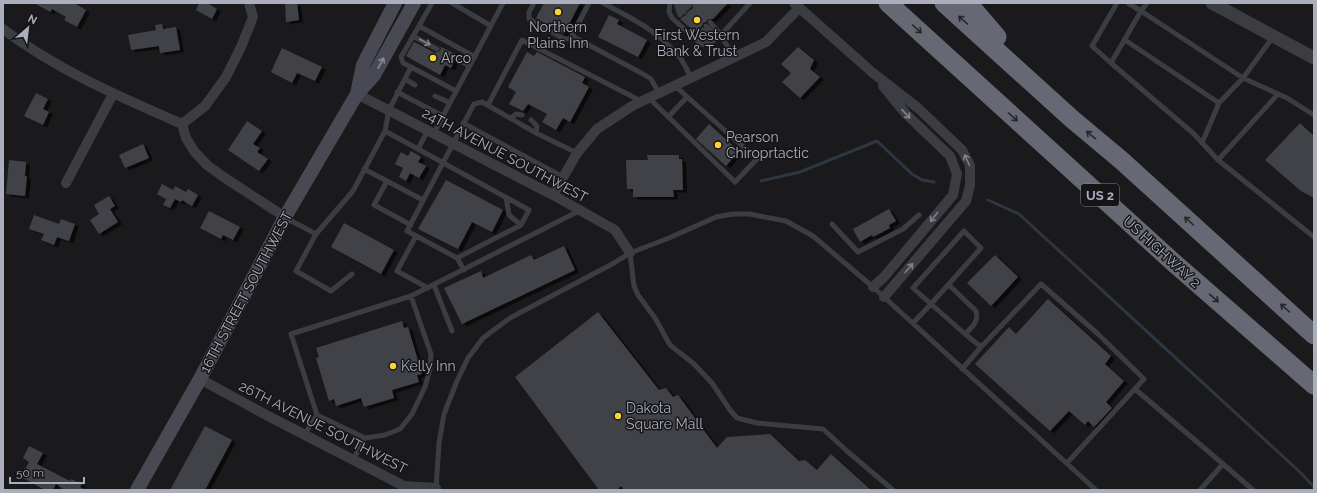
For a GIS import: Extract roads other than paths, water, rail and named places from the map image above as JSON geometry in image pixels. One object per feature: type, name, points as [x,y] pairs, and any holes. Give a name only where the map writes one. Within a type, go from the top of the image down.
[{"type":"highway","name":"US HIGHWAY 2","points":[[888,3],[1174,262],[1314,385]]},
{"type":"highway","name":"US 2","points":[[944,3],[1072,120],[1121,160],[1314,335]]},
{"type":"highway","points":[[968,3],[991,31],[1072,120]]},
{"type":"main road","name":"16TH STREET SOUTHWEST","points":[[357,94],[363,65],[395,3]]},
{"type":"main road","name":"16TH STREET SOUTHWEST","points":[[137,490],[200,379],[285,217],[357,94],[374,75],[414,3]]},
{"type":"street","points":[[182,124],[205,106],[226,77],[242,47],[253,17],[249,3]]},
{"type":"street","points":[[1212,3],[1314,58]]},
{"type":"street","points":[[554,195],[577,153],[597,129],[631,107],[766,42],[796,5],[873,73],[918,108],[962,150],[970,165],[970,185],[966,201],[884,297]]},
{"type":"street","points":[[3,29],[23,44],[60,66],[113,94],[182,124]]},
{"type":"street","points":[[873,73],[906,114],[950,156],[957,174],[953,195],[874,287]]},
{"type":"street","points":[[66,182],[113,94]]},
{"type":"street","name":"24TH AVENUE SOUTHWEST","points":[[357,94],[554,195],[615,230],[630,253]]},
{"type":"street","points":[[182,124],[186,138],[194,151],[208,165],[225,178],[285,217]]},
{"type":"street","name":"26TH AVENUE SOUTHWEST","points":[[200,379],[304,435],[404,486],[436,489]]},
{"type":"lane","points":[[432,3],[401,57],[403,63],[456,91]]},
{"type":"lane","points":[[452,3],[491,26]]},
{"type":"lane","points":[[418,149],[443,116],[503,3]]},
{"type":"lane","points":[[534,3],[529,12],[529,19],[564,39],[569,39],[572,36],[589,3]]},
{"type":"lane","points":[[603,3],[649,28],[666,42],[682,60],[691,78]]},
{"type":"lane","points":[[670,3],[669,12],[672,18],[704,45],[715,39],[750,3]]},
{"type":"lane","points":[[677,3],[686,9]]},
{"type":"lane","points":[[682,3],[686,9]]},
{"type":"lane","points":[[1117,3],[1092,46],[1194,134],[1218,160],[1314,237]]},
{"type":"lane","points":[[1128,3],[1243,78],[1278,94],[1314,115]]},
{"type":"lane","points":[[1111,63],[1147,3]]},
{"type":"lane","points":[[419,26],[474,57]]},
{"type":"lane","points":[[715,39],[705,28],[734,58]]},
{"type":"lane","points":[[413,36],[437,48]]},
{"type":"lane","points":[[572,36],[644,74],[650,79],[659,93]]},
{"type":"lane","points":[[1202,143],[1219,104],[1243,78],[1274,36]]},
{"type":"lane","points":[[488,105],[522,40],[645,100],[668,117],[735,182],[757,160],[675,86]]},
{"type":"lane","points":[[1125,40],[1219,104]]},
{"type":"lane","points":[[456,59],[470,66]]},
{"type":"lane","points":[[352,274],[331,291],[296,271],[316,234],[353,191],[385,130],[389,110],[411,67]]},
{"type":"lane","points":[[405,79],[415,85]]},
{"type":"lane","points":[[397,92],[443,116]]},
{"type":"lane","points":[[1218,160],[1278,94]]},
{"type":"lane","points":[[435,96],[450,103]]},
{"type":"lane","points":[[668,117],[687,97]]},
{"type":"lane","points":[[464,270],[457,258],[407,232],[474,104],[482,102],[536,133],[577,153]]},
{"type":"lane","points":[[511,118],[516,114],[522,115]]},
{"type":"lane","points":[[531,120],[537,126],[536,133]]},
{"type":"lane","points":[[464,123],[563,177]]},
{"type":"lane","points":[[385,130],[528,210],[521,225],[457,258]]},
{"type":"lane","points":[[364,169],[424,200]]},
{"type":"lane","points":[[387,181],[374,205],[411,225]]},
{"type":"lane","points":[[506,197],[508,215],[521,225]]},
{"type":"lane","points":[[410,296],[431,354],[430,369],[425,387],[412,414],[400,429],[385,435],[365,438],[317,415],[291,334],[410,296],[580,210]]},
{"type":"lane","points":[[436,489],[439,443],[444,414],[468,358],[483,338],[510,318],[630,253],[670,238],[716,217],[733,214],[749,214],[786,221],[813,236],[874,287],[1096,490]]},
{"type":"lane","points":[[832,224],[858,252],[903,229],[919,214]]},
{"type":"lane","points":[[285,217],[316,234]]},
{"type":"lane","points":[[913,324],[931,304],[949,285],[981,248],[964,231],[913,288],[931,304],[965,334],[981,347]]},
{"type":"lane","points":[[416,236],[397,272],[428,288]]},
{"type":"lane","points":[[630,253],[634,286],[638,295],[655,318],[670,345],[694,364],[712,383],[737,418],[757,423],[824,429],[847,451],[893,490]]},
{"type":"lane","points":[[962,369],[1041,284],[1097,333],[1144,379],[1067,463]]},
{"type":"lane","points":[[434,285],[452,331]]},
{"type":"lane","points":[[949,285],[976,311],[978,317],[976,322],[965,334]]},
{"type":"lane","points":[[1135,389],[1253,490]]},
{"type":"lane","points":[[304,435],[317,415]]},
{"type":"lane","points":[[352,460],[365,438]]},
{"type":"lane","points":[[1200,490],[1223,464]]},
{"type":"waterway","points":[[761,181],[800,172],[877,141],[912,174],[922,180],[934,182]]},
{"type":"waterway","points":[[988,200],[1019,214],[1301,473],[1314,487]]},
{"type":"place","name":"Northern Plains Inn","points":[[558,12]]},
{"type":"place","name":"First Western Bank & Trust","points":[[697,20]]},
{"type":"place","name":"Arco","points":[[433,58]]},
{"type":"place","name":"Pearson Chiroprtactic","points":[[718,145]]},
{"type":"place","name":"Kelly Inn","points":[[393,366]]},
{"type":"place","name":"Dakota Square Mall","points":[[618,416]]}]
